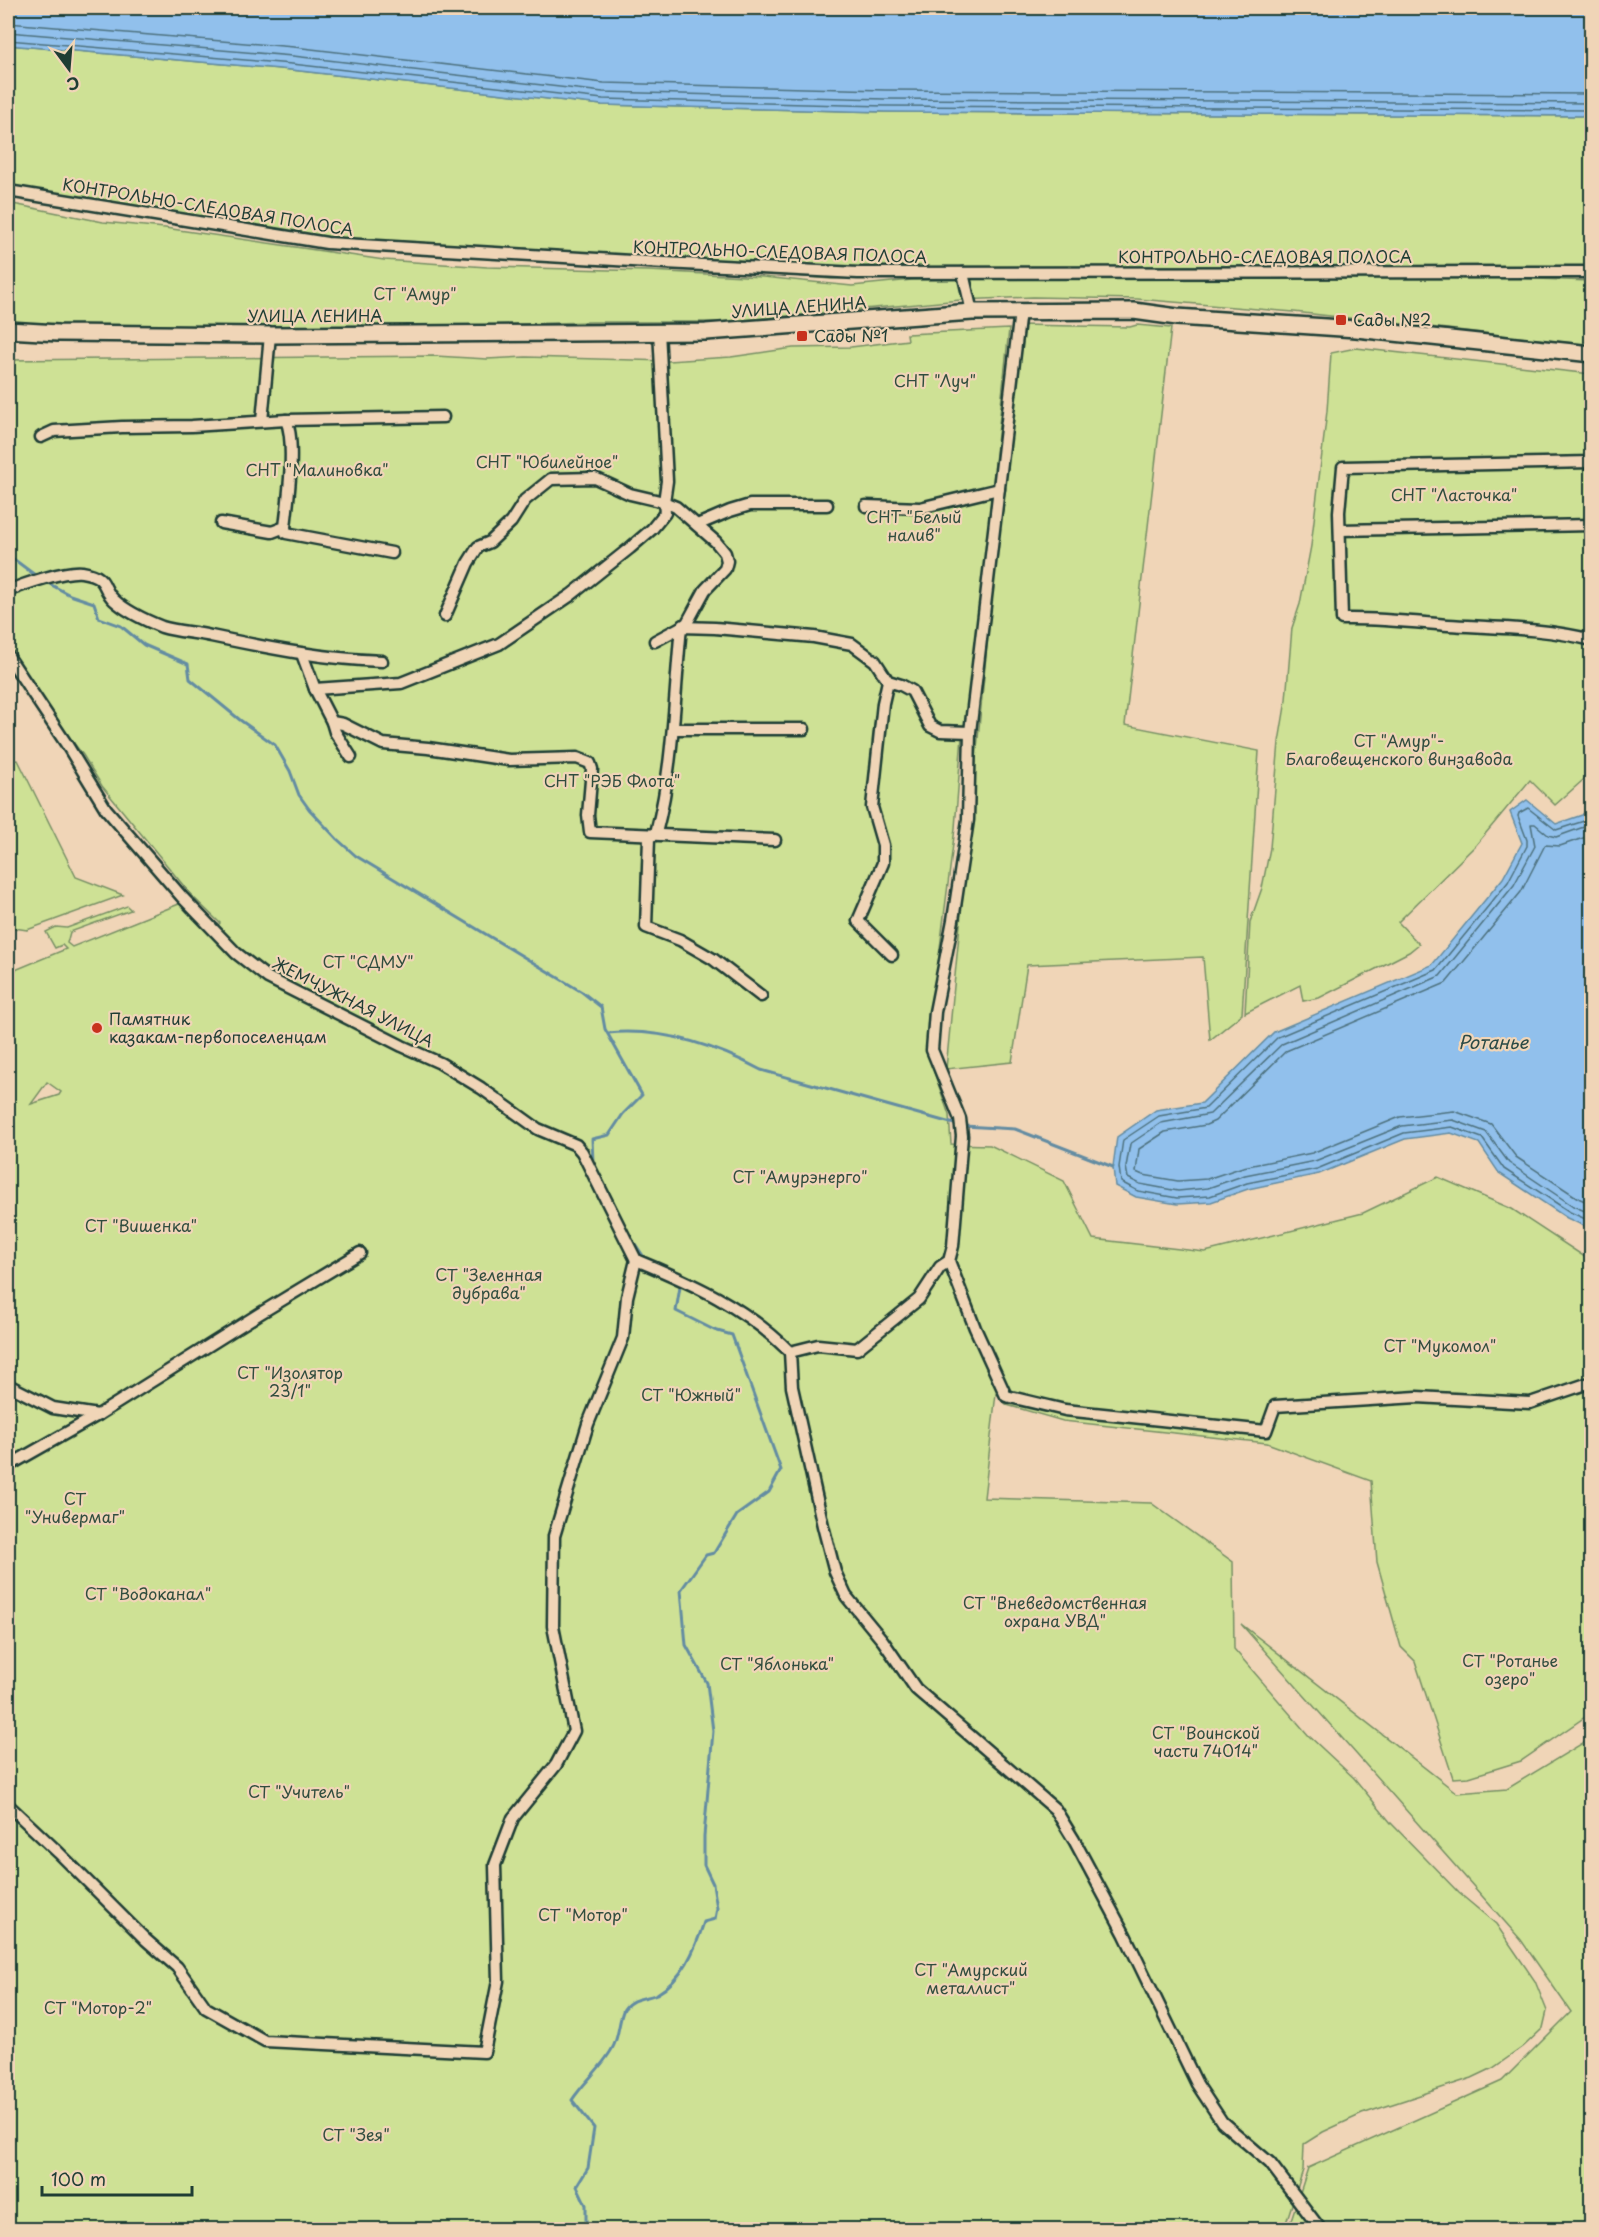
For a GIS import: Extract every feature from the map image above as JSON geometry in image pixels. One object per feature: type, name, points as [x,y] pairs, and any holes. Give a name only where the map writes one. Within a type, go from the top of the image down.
[{"type":"street","name":"КОНТРОЛЬНО-СЛЕДОВАЯ ПОЛОСА","points":[[8,191],[327,243],[858,273],[1592,272]]},
{"type":"street","points":[[963,273],[972,312]]},
{"type":"street","points":[[1020,311],[970,732],[968,820],[935,1012],[932,1050],[960,1119],[959,1183],[953,1246],[949,1261],[975,1328],[1006,1396],[1065,1410],[1266,1431],[1275,1406],[1417,1397],[1530,1403],[1592,1382]]},
{"type":"street","name":"УЛИЦА ЛЕНИНА","points":[[8,330],[58,333],[270,335],[706,332],[972,312],[1134,311],[1177,317],[1356,329],[1592,354]]},
{"type":"street","points":[[315,689],[401,683],[499,644],[571,595],[652,529],[665,513],[667,481],[659,331]]},
{"type":"street","points":[[262,421],[270,335]]},
{"type":"street","points":[[41,437],[54,431],[285,420],[443,417]]},
{"type":"street","points":[[285,420],[290,437],[291,455],[285,533],[392,553]]},
{"type":"street","points":[[1592,462],[1342,467],[1339,512],[1342,619],[1379,618],[1497,627],[1592,640]]},
{"type":"street","points":[[445,616],[468,563],[478,547],[490,542],[511,522],[525,500],[550,479],[595,478],[630,494],[676,507],[716,542],[725,553],[727,561],[724,569],[705,590],[687,622],[654,641]]},
{"type":"street","points":[[866,506],[920,508],[999,489]]},
{"type":"street","points":[[697,525],[750,505],[827,505]]},
{"type":"street","points":[[221,523],[272,532],[285,527]]},
{"type":"street","points":[[1340,530],[1592,525]]},
{"type":"street","points":[[8,591],[33,582],[79,572],[104,581],[112,598],[127,609],[162,627],[302,654],[342,660],[382,661]]},
{"type":"street","points":[[681,627],[814,637],[852,644],[875,661],[888,681],[912,691],[930,726],[940,731],[970,732]]},
{"type":"street","points":[[681,627],[674,729],[666,796],[657,833],[649,838],[646,927],[680,940],[713,959],[761,996]]},
{"type":"street","points":[[302,654],[335,732],[351,756]]},
{"type":"street","name":"ЖЕМЧУЖНАЯ УЛИЦА","points":[[8,656],[106,809],[182,897],[236,952],[268,978],[402,1046],[440,1062],[538,1129],[576,1145],[582,1152],[636,1260]]},
{"type":"street","points":[[888,681],[883,703],[872,807],[883,845],[884,863],[858,921],[892,955]]},
{"type":"street","points":[[332,722],[343,724],[383,744],[509,760],[577,758],[590,763],[592,769],[588,815],[590,832],[657,833],[775,840]]},
{"type":"street","points":[[674,729],[804,729]]},
{"type":"street","points":[[8,1466],[98,1415],[360,1253]]},
{"type":"street","points":[[8,1804],[146,1940],[177,1967],[206,2008],[265,2041],[484,2052],[498,1981],[495,1865],[513,1818],[556,1765],[574,1731],[553,1626],[554,1536],[588,1424],[623,1338],[627,1297],[636,1260],[727,1302],[756,1321],[790,1352],[792,1387],[823,1526],[835,1572],[846,1596],[884,1641],[916,1689],[1055,1809],[1125,1935],[1197,2084],[1222,2122],[1270,2163],[1321,2229]]},
{"type":"street","points":[[790,1352],[818,1345],[857,1349],[919,1299],[940,1268],[949,1261]]},
{"type":"street","points":[[8,1385],[53,1408],[98,1415]]},
{"type":"green space","points":[[8,45],[291,70],[602,105],[885,112],[1591,116],[1591,267],[958,275],[831,279],[302,240],[8,193]]},
{"type":"green space","name":"СТ \"Амур\"","points":[[8,203],[103,222],[165,228],[384,260],[487,267],[649,271],[763,277],[852,286],[912,280],[1402,274],[1591,281],[1591,345],[1294,312],[1137,299],[1033,297],[961,300],[721,322],[591,322],[384,328],[8,326]]},
{"type":"green space","points":[[1018,325],[1130,327],[1137,325],[1171,328],[1125,725],[1259,751],[1242,1014],[1210,1040],[1203,957],[1027,965],[1012,1062],[946,1069]]},
{"type":"green space","points":[[1009,329],[969,712],[962,736],[955,828],[927,1052],[949,1115],[951,1144],[990,1145],[1064,1181],[1093,1239],[1205,1252],[1363,1213],[1438,1177],[1512,1209],[1591,1261],[1591,1715],[1521,1761],[1469,1777],[1453,1778],[1415,1661],[1401,1647],[1377,1562],[1371,1481],[1267,1443],[1063,1421],[1007,1405],[996,1393],[984,1498],[1151,1503],[1233,1562],[1234,1649],[1309,1736],[1354,1778],[1391,1823],[1459,1893],[1496,1924],[1535,1981],[1547,2011],[1543,2028],[1523,2047],[1493,2068],[1472,2078],[1362,2114],[1323,2132],[1304,2144],[1303,2170],[1284,2229],[8,2229],[8,973],[66,949],[62,945],[55,948],[46,932],[56,927],[67,928],[127,906],[131,910],[70,932],[67,943],[72,947],[184,902],[211,932],[220,923],[192,896],[102,786],[83,755],[45,706],[8,648],[8,360],[435,356],[487,359],[526,357],[668,361],[731,357],[793,348],[851,347],[908,340],[907,334]],"holes":[[[47,1082],[61,1092],[59,1095],[31,1104]]]},
{"type":"green space","points":[[1356,348],[1591,374],[1591,773],[1555,805],[1530,780],[1476,845],[1398,922],[1419,944],[1409,952],[1319,998],[1303,1001],[1300,985],[1245,1013],[1250,922],[1262,888],[1270,848],[1292,628],[1300,604],[1311,546],[1327,411],[1331,353]]},
{"type":"green space","points":[[18,760],[76,877],[123,895],[27,930],[8,927],[8,761]]},
{"type":"green space","points":[[1241,1624],[1457,1793],[1507,1789],[1591,1738],[1591,2229],[1288,2229],[1308,2168],[1502,2081],[1571,2012],[1521,1940]]},
{"type":"water","points":[[8,8],[1591,8],[1591,116],[885,112],[602,105],[291,70],[8,45]]},
{"type":"water","name":"Ротанье","points":[[1527,800],[1556,824],[1582,815],[1591,806],[1591,1229],[1567,1218],[1499,1173],[1479,1143],[1451,1133],[1405,1139],[1319,1174],[1248,1189],[1211,1202],[1177,1204],[1136,1197],[1115,1186],[1113,1167],[1117,1137],[1156,1110],[1202,1103],[1274,1032],[1432,965],[1503,878],[1522,843],[1510,812]]},
{"type":"waterway","points":[[8,555],[39,578]]},
{"type":"waterway","points":[[44,581],[70,595],[94,603],[99,618],[121,626],[144,645],[188,664],[190,679],[275,745],[290,771],[299,795],[309,809],[356,856],[582,992],[601,1007],[605,1029],[642,1095],[623,1114],[609,1135],[592,1139],[593,1162]]},
{"type":"waterway","points":[[608,1033],[648,1033],[687,1040],[725,1053],[761,1070],[958,1125]]},
{"type":"waterway","points":[[964,1126],[1015,1129],[1113,1167]]},
{"type":"waterway","points":[[629,1235],[646,1260]]},
{"type":"waterway","points":[[586,2230],[586,2205],[577,2186],[588,2168],[594,2128],[572,2100],[610,2052],[616,2041],[621,2017],[627,2005],[635,2000],[657,1994],[674,1980],[687,1963],[704,1922],[715,1919],[717,1908],[713,1884],[704,1865],[704,1836],[713,1731],[707,1683],[686,1645],[681,1590],[706,1555],[714,1553],[737,1515],[769,1492],[781,1470],[732,1335],[714,1330],[676,1311],[681,1281]]},
{"type":"place","name":"Сады №2","points":[[1341,320]]},
{"type":"place","name":"Сады №1","points":[[802,336]]},
{"type":"place","name":"Памятник казакам-первопоселенцам","points":[[97,1028]]},
{"type":"park label","name":"СНТ \"Луч\"","points":[[935,381]]},
{"type":"park label","name":"СНТ \"Юбилейное\"","points":[[547,462]]},
{"type":"park label","name":"СНТ \"Малиновка\"","points":[[317,470]]},
{"type":"park label","name":"СНТ \"Ласточка\"","points":[[1454,495]]},
{"type":"park label","name":"СНТ \"Белый налив\"","points":[[914,526]]},
{"type":"park label","name":"СТ \"Амур\"- Благовещенского винзавода","points":[[1399,750]]},
{"type":"park label","name":"СНТ \"РЭБ Флота\"","points":[[612,781]]},
{"type":"park label","name":"СТ \"СДМУ\"","points":[[368,962]]},
{"type":"park label","name":"СТ \"Амурэнерго\"","points":[[800,1177]]},
{"type":"park label","name":"СТ \"Вишенка\"","points":[[141,1226]]},
{"type":"park label","name":"СТ \"Зеленная дубрава\"","points":[[489,1284]]},
{"type":"park label","name":"СТ \"Мукомол\"","points":[[1440,1346]]},
{"type":"park label","name":"СТ \"Изолятор 23/1\"","points":[[290,1382]]},
{"type":"park label","name":"СТ \"Южный\"","points":[[691,1395]]},
{"type":"park label","name":"СТ \"Универмаг\"","points":[[75,1508]]},
{"type":"park label","name":"СТ \"Водоканал\"","points":[[148,1594]]},
{"type":"park label","name":"СТ \"Вневедомственная охрана УВД\"","points":[[1055,1612]]},
{"type":"park label","name":"СТ \"Яблонька\"","points":[[777,1664]]},
{"type":"park label","name":"СТ \"Ротанье озеро\"","points":[[1510,1670]]},
{"type":"park label","name":"СТ \"Воинской части 74014\"","points":[[1206,1742]]},
{"type":"park label","name":"СТ \"Учитель\"","points":[[299,1792]]},
{"type":"park label","name":"СТ \"Мотор\"","points":[[583,1915]]},
{"type":"park label","name":"СТ \"Амурский металлист\"","points":[[971,1979]]},
{"type":"park label","name":"СТ \"Мотор-2\"","points":[[98,2008]]},
{"type":"park label","name":"СТ \"Зея\"","points":[[356,2135]]}]
